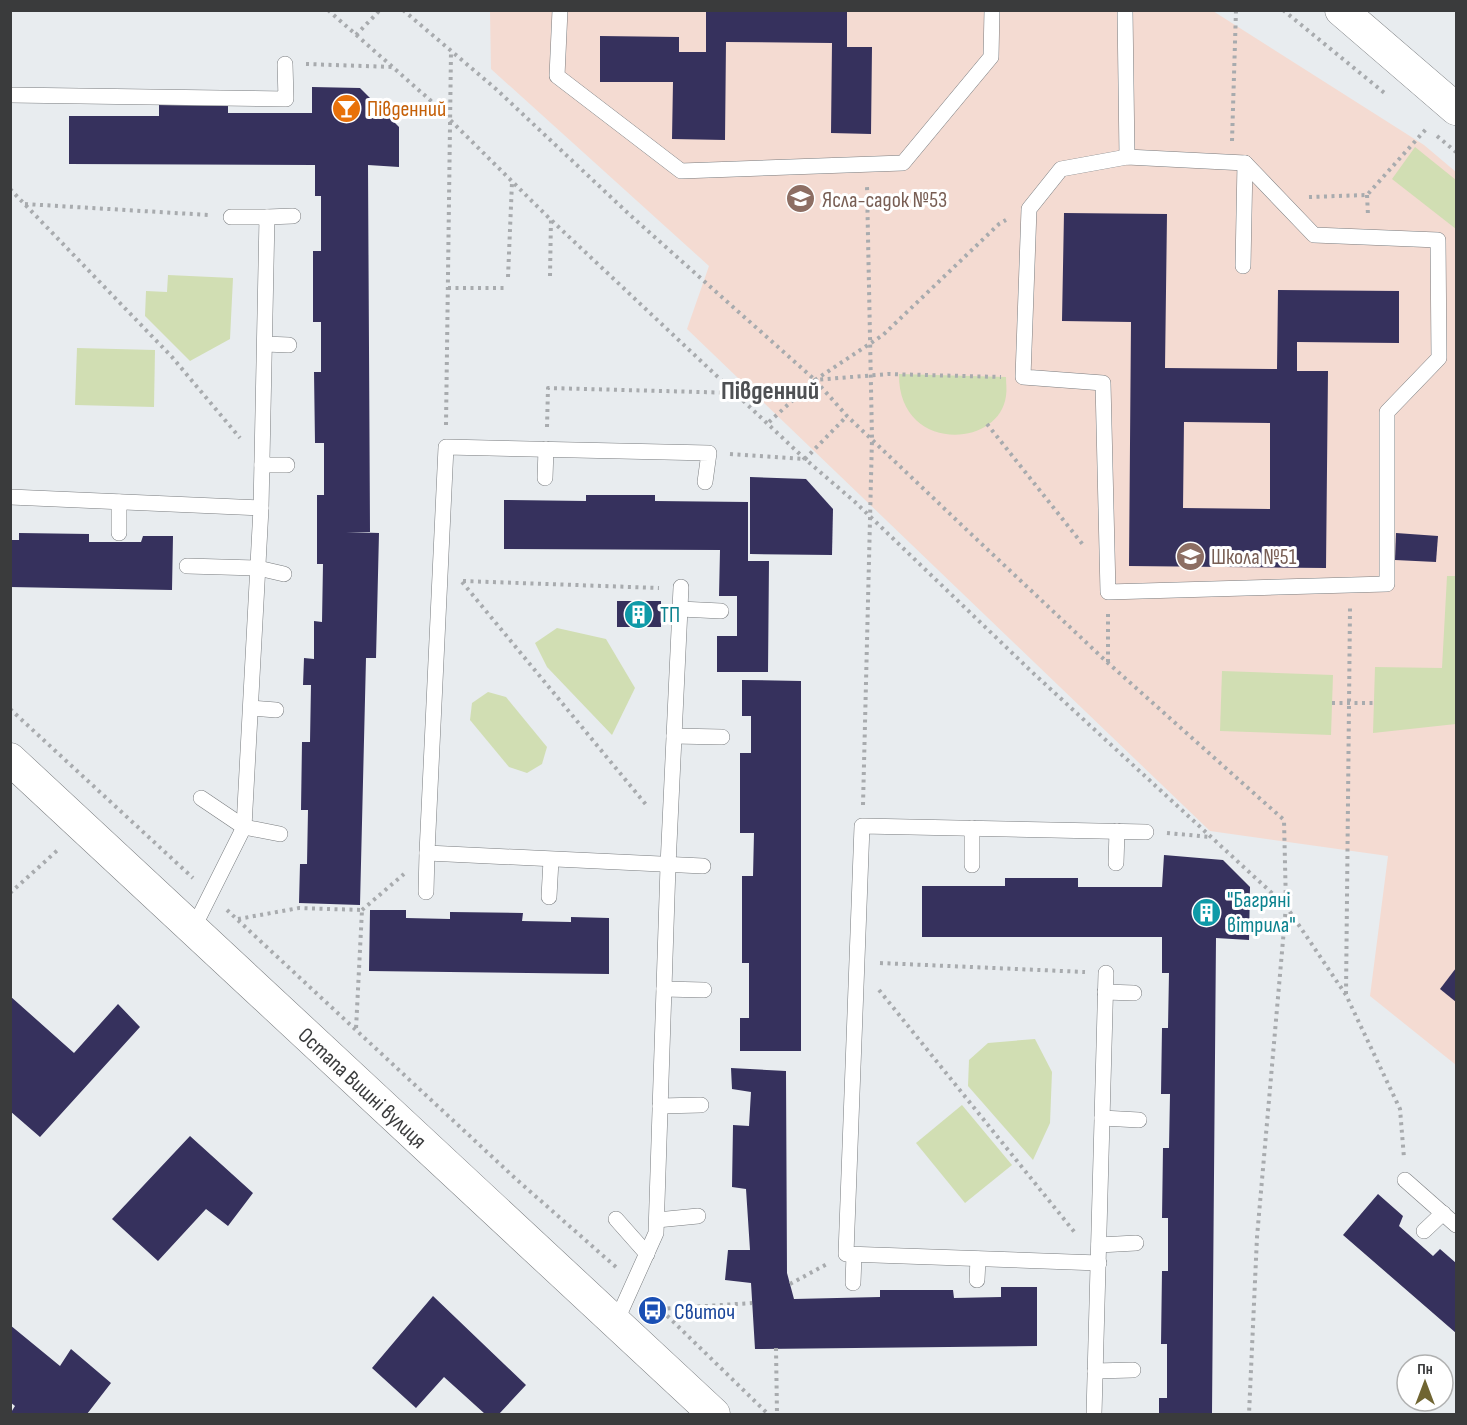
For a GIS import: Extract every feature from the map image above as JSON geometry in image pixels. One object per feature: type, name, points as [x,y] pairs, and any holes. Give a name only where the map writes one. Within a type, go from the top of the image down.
[{"type":"street","points":[[1341,10],[1456,107]]},
{"type":"street","name":"Остапа Вишні вулиця","points":[[10,759],[714,1414]]},
{"type":"lane","points":[[560,10],[557,76],[681,171],[903,163],[991,57],[992,10]]},
{"type":"lane","points":[[1125,10],[1126,158]]},
{"type":"lane","points":[[10,95],[286,99],[285,64]]},
{"type":"lane","points":[[1126,158],[1238,163],[1278,198],[1314,235],[1438,240],[1439,358],[1387,412],[1387,584],[1108,592],[1103,383],[1023,377],[1029,209],[1061,169],[1126,158]]},
{"type":"lane","points":[[1238,163],[1244,266]]},
{"type":"lane","points":[[231,216],[293,216]]},
{"type":"lane","points":[[193,928],[244,827],[261,508],[267,216]]},
{"type":"lane","points":[[265,344],[289,345]]},
{"type":"lane","points":[[426,892],[446,447],[709,453],[705,482]]},
{"type":"lane","points":[[545,478],[546,449]]},
{"type":"lane","points":[[262,465],[287,465]]},
{"type":"lane","points":[[10,497],[261,508]]},
{"type":"lane","points":[[119,502],[119,533]]},
{"type":"lane","points":[[187,566],[258,568],[284,574]]},
{"type":"lane","points":[[616,1322],[656,1233],[668,866],[681,587]]},
{"type":"lane","points":[[680,609],[721,611]]},
{"type":"lane","points":[[251,708],[276,710]]},
{"type":"lane","points":[[674,736],[722,737]]},
{"type":"lane","points":[[201,798],[244,827],[280,834]]},
{"type":"lane","points":[[853,1283],[850,1255],[862,826],[1146,832]]},
{"type":"lane","points":[[972,828],[972,865]]},
{"type":"lane","points":[[1116,863],[1117,831]]},
{"type":"lane","points":[[427,853],[703,866]]},
{"type":"lane","points":[[549,897],[551,860]]},
{"type":"lane","points":[[1094,1414],[1106,973]]},
{"type":"lane","points":[[664,989],[704,990]]},
{"type":"lane","points":[[1105,992],[1134,993]]},
{"type":"lane","points":[[660,1106],[700,1105]]},
{"type":"lane","points":[[1102,1118],[1139,1120]]},
{"type":"lane","points":[[1405,1180],[1456,1225]]},
{"type":"lane","points":[[1424,1231],[1443,1213]]},
{"type":"lane","points":[[657,1220],[698,1216]]},
{"type":"lane","points":[[616,1219],[646,1254]]},
{"type":"lane","points":[[1099,1245],[1136,1243]]},
{"type":"lane","points":[[850,1255],[1099,1263]]},
{"type":"lane","points":[[977,1280],[978,1259]]},
{"type":"lane","points":[[1095,1371],[1132,1370]]},
{"type":"path","points":[[328,10],[450,120],[769,422],[805,459],[1286,906],[1346,995],[1400,1109],[1405,1180]]},
{"type":"path","points":[[356,35],[380,10]]},
{"type":"path","points":[[403,10],[815,380],[847,416],[1108,663],[1284,820],[1286,906],[1257,1237],[1249,1414]]},
{"type":"path","points":[[1236,10],[1238,163]]},
{"type":"path","points":[[1283,10],[1389,96]]},
{"type":"path","points":[[446,447],[451,51]]},
{"type":"path","points":[[285,64],[392,67]]},
{"type":"path","points":[[1420,122],[1456,152]]},
{"type":"path","points":[[1278,198],[1367,195],[1427,128]]},
{"type":"path","points":[[862,826],[872,438],[866,164]]},
{"type":"path","points":[[508,277],[513,182]]},
{"type":"path","points":[[10,189],[172,357],[262,465]]},
{"type":"path","points":[[25,204],[231,216]]},
{"type":"path","points":[[769,422],[815,380],[883,335],[999,224],[1029,209]]},
{"type":"path","points":[[550,276],[551,218]]},
{"type":"path","points":[[448,288],[508,288]]},
{"type":"path","points":[[815,380],[872,375],[1023,377]]},
{"type":"path","points":[[546,449],[548,388],[738,393]]},
{"type":"path","points":[[709,453],[805,459],[847,416]]},
{"type":"path","points":[[987,424],[1107,574]]},
{"type":"path","points":[[441,556],[670,833]]},
{"type":"path","points":[[462,581],[681,587]]},
{"type":"path","points":[[1346,995],[1351,585]]},
{"type":"path","points":[[1108,592],[1108,663]]},
{"type":"path","points":[[1332,703],[1374,704]]},
{"type":"path","points":[[10,710],[516,1179],[633,1283],[768,1414]]},
{"type":"path","points":[[10,893],[82,827]]},
{"type":"path","points":[[1146,832],[1211,837]]},
{"type":"path","points":[[237,920],[299,908],[362,910],[427,853]]},
{"type":"path","points":[[356,1029],[362,910]]},
{"type":"path","points":[[857,962],[1106,973]]},
{"type":"path","points":[[857,962],[1099,1263]]},
{"type":"path","points":[[790,1284],[850,1255]]},
{"type":"path","points":[[660,1309],[752,1304]]},
{"type":"path","points":[[776,1348],[777,1414]]},
{"type":"shaded area","name":"Школа №51","points":[[490,11],[1213,11],[1424,145],[1456,172],[1456,1065],[1370,996],[1388,856],[1210,831],[687,329],[709,266],[491,69]]},
{"type":"green space","points":[[1415,147],[1456,180],[1456,229],[1392,179]]},
{"type":"green space","points":[[168,275],[233,278],[230,339],[190,361],[145,316],[146,291],[167,292]]},
{"type":"green space","points":[[77,348],[155,350],[154,407],[75,405]]},
{"type":"green space","points":[[899,374],[1006,377],[1006,396],[999,414],[986,426],[969,433],[949,434],[931,430],[914,418],[903,400]]},
{"type":"green space","points":[[1447,576],[1456,576],[1456,724],[1373,733],[1375,667],[1442,668]]},
{"type":"green space","points":[[557,628],[606,639],[635,688],[612,735],[547,667],[535,643]]},
{"type":"green space","points":[[1222,671],[1333,675],[1331,735],[1220,731]]},
{"type":"green space","points":[[488,692],[506,697],[547,747],[542,764],[527,773],[509,767],[470,720],[472,703]]},
{"type":"green space","points":[[1035,1039],[1052,1072],[1050,1123],[1033,1160],[968,1086],[969,1060],[988,1043]]},
{"type":"green space","points":[[962,1105],[1012,1165],[965,1203],[916,1143]]},
{"type":"building","points":[[706,10],[847,10],[847,47],[872,47],[871,134],[831,133],[832,43],[726,42],[725,140],[672,139],[673,82],[600,82],[600,36],[679,37],[679,52],[706,52]]},
{"type":"building","points":[[312,87],[360,88],[399,127],[399,167],[368,165],[370,532],[346,532],[379,533],[376,658],[366,658],[360,905],[299,903],[300,864],[307,864],[308,810],[301,810],[302,742],[310,742],[311,685],[303,685],[304,658],[314,659],[314,621],[322,622],[323,564],[317,564],[317,495],[324,495],[324,443],[315,443],[314,372],[321,372],[321,322],[313,322],[313,251],[321,251],[321,196],[315,196],[315,165],[69,164],[69,116],[159,116],[159,105],[228,106],[228,113],[312,113]]},
{"type":"building","points":[[1064,213],[1167,214],[1165,368],[1277,369],[1278,290],[1399,291],[1399,343],[1297,342],[1297,371],[1328,371],[1326,568],[1129,566],[1131,322],[1062,321]],"holes":[[[1184,422],[1270,423],[1270,509],[1183,508]]]},
{"type":"building","points":[[750,477],[806,479],[833,509],[832,555],[750,554]]},
{"type":"building","points":[[586,495],[655,495],[655,501],[748,502],[748,561],[769,561],[768,672],[717,672],[717,636],[737,636],[737,596],[719,596],[720,550],[504,549],[504,500],[586,501]]},
{"type":"building","points":[[19,533],[89,534],[89,542],[141,542],[143,536],[173,536],[172,590],[10,587],[10,540],[19,540]]},
{"type":"building","points":[[1396,533],[1438,536],[1436,562],[1395,560]]},
{"type":"building","name":"ТП","points":[[617,601],[661,601],[661,627],[617,627]]},
{"type":"building","points":[[742,680],[801,681],[801,1051],[740,1051],[740,1018],[749,1018],[749,963],[742,963],[742,876],[753,876],[754,833],[740,833],[740,753],[751,753],[751,716],[742,716]]},
{"type":"building","points":[[1164,855],[1223,860],[1250,887],[1249,940],[1216,938],[1212,1414],[1159,1414],[1159,1398],[1167,1398],[1167,1344],[1161,1344],[1162,1271],[1168,1271],[1168,1218],[1162,1218],[1163,1148],[1169,1148],[1170,1094],[1161,1094],[1162,1028],[1168,1028],[1169,973],[1162,973],[1162,937],[922,937],[922,886],[1005,886],[1005,878],[1078,878],[1078,887],[1162,887]]},
{"type":"building","points":[[370,910],[406,910],[406,918],[450,919],[450,912],[523,913],[522,921],[571,922],[571,917],[609,918],[609,974],[369,971]]},
{"type":"building","points":[[1456,968],[1456,1002],[1440,989]]},
{"type":"building","points":[[10,996],[74,1053],[118,1004],[140,1027],[40,1137],[10,1111]]},
{"type":"building","points":[[731,1068],[786,1071],[787,1273],[794,1299],[880,1297],[880,1290],[953,1290],[954,1298],[1001,1297],[1001,1287],[1037,1287],[1037,1346],[755,1349],[751,1283],[725,1280],[728,1250],[750,1250],[746,1189],[732,1187],[733,1125],[749,1126],[751,1092],[732,1089]]},
{"type":"building","points":[[190,1136],[253,1193],[228,1226],[206,1209],[158,1261],[112,1219]]},
{"type":"building","points":[[1378,1194],[1403,1216],[1399,1226],[1433,1256],[1440,1249],[1456,1263],[1456,1333],[1343,1235]]},
{"type":"building","points":[[433,1296],[526,1385],[499,1414],[485,1414],[444,1377],[416,1408],[372,1368]]},
{"type":"building","points":[[10,1325],[60,1366],[71,1349],[111,1383],[87,1414],[10,1414],[15,1406],[10,1402]]},
{"type":"place","name":"Південний","points":[[346,108]]},
{"type":"place","name":"Ясла-садок №53","points":[[801,199]]},
{"type":"place","name":"Школа №51","points":[[1190,556]]},
{"type":"place","name":"ТП","points":[[639,614]]},
{"type":"place","name":"\"Багряні вітрила\"","points":[[1206,912]]},
{"type":"place","name":"Свиточ","points":[[653,1311]]},
{"type":"district","name":"Південний","points":[[770,390]]}]
